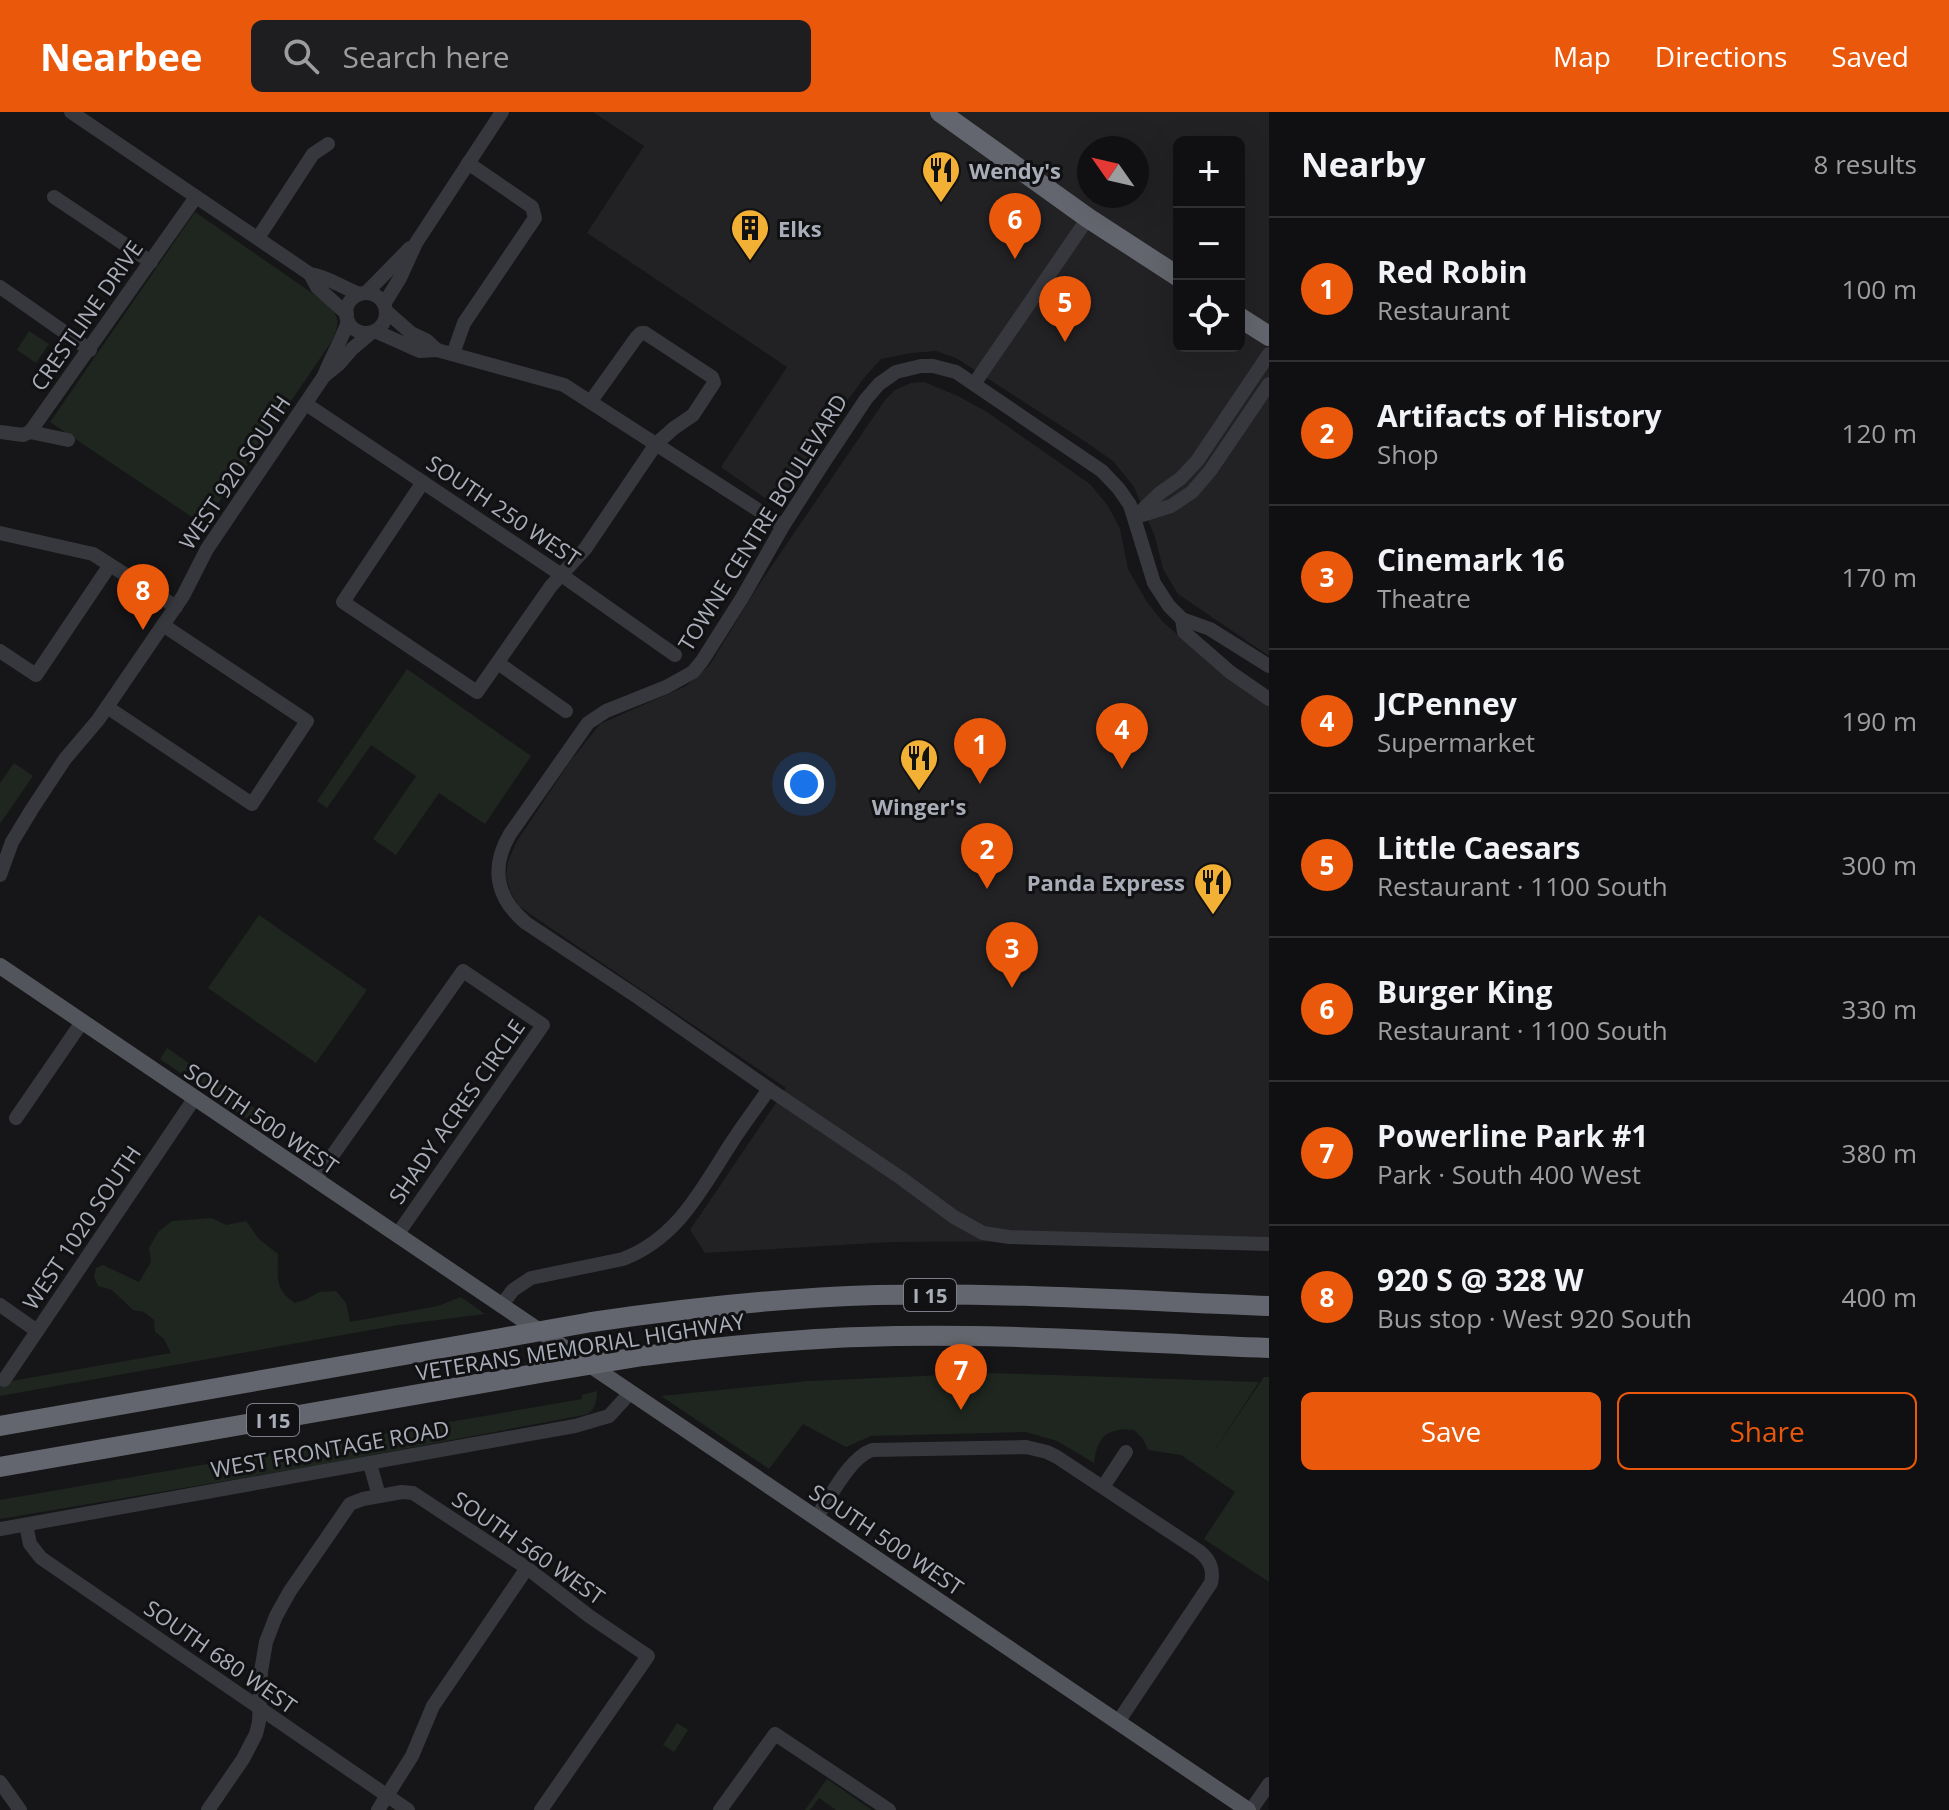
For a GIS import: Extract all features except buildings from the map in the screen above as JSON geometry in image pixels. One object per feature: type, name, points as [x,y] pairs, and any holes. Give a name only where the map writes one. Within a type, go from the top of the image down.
[{"type":"highway","points":[[940,112],[1088,218],[1173,273]]},
{"type":"highway","points":[[1245,321],[1269,336]]},
{"type":"highway","name":"VETERANS MEMORIAL HIGHWAY","points":[[0,1426],[592,1322],[753,1302],[876,1295],[957,1295],[1269,1306]]},
{"type":"highway","name":"VETERANS MEMORIAL HIGHWAY","points":[[0,1467],[643,1356],[755,1343],[888,1336],[1269,1348]]},
{"type":"main road","name":"SOUTH 500 WEST","points":[[0,966],[1250,1810]]},
{"type":"street","points":[[71,112],[310,274],[324,276],[348,290],[379,297],[411,333],[437,350]]},
{"type":"street","points":[[374,332],[386,319],[385,307],[416,243],[468,163],[494,115]]},
{"type":"street","points":[[258,238],[313,154],[328,144]]},
{"type":"street","points":[[453,354],[464,323],[535,218],[532,207],[468,163]]},
{"type":"street","points":[[54,197],[151,262]]},
{"type":"street","name":"CRESTLINE DRIVE","points":[[30,432],[196,197]]},
{"type":"street","points":[[974,384],[1088,218]]},
{"type":"street","points":[[347,318],[350,303],[387,274],[416,243]]},
{"type":"street","points":[[310,274],[317,287],[351,326],[361,332],[374,332],[420,351],[437,350],[564,385],[783,526]]},
{"type":"street","points":[[0,287],[90,350]]},
{"type":"street","name":"WEST 920 SOUTH","points":[[0,875],[12,842],[32,809],[65,759],[92,729],[176,607],[207,549],[324,376],[343,335],[347,318]]},
{"type":"street","name":"WEST 920 SOUTH","points":[[324,376],[374,332]]},
{"type":"street","points":[[423,482],[343,602],[477,692],[560,574],[585,549],[656,444],[693,415],[714,383],[712,377],[641,333],[591,401]]},
{"type":"street","points":[[1135,517],[1197,461],[1269,354]]},
{"type":"street","name":"TOWNE CENTRE BOULEVARD","points":[[1269,699],[1230,672],[1184,632],[1182,619],[1154,583],[1130,505],[1102,471],[956,372],[933,366],[906,368],[886,378],[866,399],[783,526],[702,661],[693,672],[666,687],[599,714],[582,730],[510,834],[498,869],[504,899],[526,923],[954,1217],[983,1233],[1009,1237],[1269,1244]]},
{"type":"street","points":[[1135,517],[1171,506],[1192,492],[1210,471],[1269,384]]},
{"type":"street","name":"SOUTH 250 WEST","points":[[306,404],[675,655]]},
{"type":"street","points":[[0,432],[23,435],[30,432],[68,440]]},
{"type":"street","points":[[0,533],[93,554],[176,607]]},
{"type":"street","points":[[0,651],[36,675],[110,565]]},
{"type":"street","points":[[1182,619],[1210,629],[1269,666]]},
{"type":"street","points":[[107,707],[252,804],[307,721],[163,625]]},
{"type":"street","points":[[498,663],[566,711]]},
{"type":"street","name":"SHADY ACRES CIRCLE","points":[[315,1180],[463,971],[475,978],[543,1025],[397,1235]]},
{"type":"street","points":[[16,1118],[82,1022]]},
{"type":"street","points":[[501,1306],[513,1290],[531,1278],[623,1259],[668,1233],[697,1198],[769,1089]]},
{"type":"street","name":"WEST 1020 SOUTH","points":[[4,1380],[194,1099]]},
{"type":"street","points":[[0,1305],[37,1331]]},
{"type":"street","name":"WEST FRONTAGE ROAD","points":[[0,1529],[593,1422],[615,1411],[630,1393]]},
{"type":"street","points":[[816,1518],[864,1453],[879,1449],[1026,1447],[1057,1457],[1199,1551],[1212,1569],[1207,1590],[1118,1722]]},
{"type":"street","points":[[1103,1487],[1126,1452]]},
{"type":"street","points":[[208,1810],[256,1734],[266,1642],[282,1602],[346,1508],[356,1501],[379,1496],[370,1464]]},
{"type":"street","name":"SOUTH 560 WEST","points":[[379,1496],[413,1493],[527,1568],[648,1656],[541,1810]]},
{"type":"street","name":"SOUTH 680 WEST","points":[[26,1525],[30,1544],[41,1558],[408,1810]]},
{"type":"street","points":[[378,1810],[412,1756],[433,1706],[527,1568]]},
{"type":"street","points":[[720,1810],[775,1734],[889,1810]]},
{"type":"street","points":[[0,1782],[20,1810]]},
{"type":"street","points":[[1250,1810],[1269,1784]]},
{"type":"shaded area","points":[[593,112],[1269,112],[1269,656],[1178,594],[1163,569],[1155,537],[1134,487],[1114,462],[956,358],[936,351],[881,359],[839,412],[783,498],[765,498],[721,467],[787,367],[587,233],[644,146]]},
{"type":"shaded area","points":[[195,212],[325,302],[334,311],[337,324],[332,341],[204,525],[50,422]]},
{"type":"shaded area","points":[[29,331],[49,344],[36,363],[17,350]]},
{"type":"shaded area","points":[[924,382],[987,412],[1090,484],[1108,506],[1120,529],[1128,569],[1163,622],[1207,660],[1269,706],[1269,1240],[891,1242],[705,1253],[690,1230],[786,1088],[530,914],[519,906],[510,891],[506,877],[508,861],[517,841],[569,763],[600,724],[686,686],[709,666],[758,586],[885,400],[895,390],[911,383]]},
{"type":"shaded area","points":[[407,669],[531,756],[485,824],[439,793],[396,855],[373,839],[416,776],[371,745],[327,808],[317,801]]},
{"type":"shaded area","points":[[14,763],[33,776],[0,824],[0,783]]},
{"type":"shaded area","points":[[259,915],[367,990],[316,1063],[208,988]]},
{"type":"shaded area","points":[[167,1048],[275,1122],[268,1133],[160,1059]]},
{"type":"shaded area","points":[[212,1218],[226,1225],[246,1221],[259,1239],[278,1254],[280,1287],[295,1303],[319,1292],[336,1291],[346,1303],[350,1322],[438,1306],[461,1297],[485,1314],[399,1325],[0,1396],[0,1383],[171,1353],[164,1339],[155,1332],[154,1320],[144,1312],[133,1310],[112,1290],[98,1286],[94,1277],[96,1268],[103,1265],[139,1282],[151,1262],[149,1248],[158,1232],[172,1221]]},
{"type":"shaded area","points":[[992,1373],[1259,1382],[1212,1454],[1264,1377],[1269,1377],[1269,1582],[1204,1539],[1235,1492],[1181,1455],[1148,1450],[1134,1430],[1117,1430],[1105,1435],[1098,1446],[1094,1463],[1057,1441],[1026,1432],[871,1436],[846,1447],[803,1424],[769,1469],[661,1396],[808,1381]]},
{"type":"shaded area","points":[[597,1391],[595,1406],[584,1415],[319,1465],[0,1519],[0,1500],[582,1399],[582,1395]]},
{"type":"shaded area","points":[[677,1723],[688,1730],[674,1752],[663,1745]]},
{"type":"shaded area","points":[[827,1779],[872,1810],[836,1810],[819,1798],[810,1810],[805,1810]]},
{"type":"place","name":"Wendy's","points":[[941,204]]},
{"type":"place","name":"Burger King","points":[[1015,259]]},
{"type":"place","name":"Elks","points":[[750,262]]},
{"type":"place","name":"Little Caesars","points":[[1065,342]]},
{"type":"place","name":"920 S @ 328 W","points":[[143,630]]},
{"type":"place","name":"JCPenney","points":[[1122,769]]},
{"type":"place","name":"Red Robin","points":[[980,784]]},
{"type":"place","name":"Winger's","points":[[919,792]]},
{"type":"place","name":"Artifacts of History","points":[[987,889]]},
{"type":"place","name":"Panda Express","points":[[1213,916]]},
{"type":"place","name":"Cinemark 16","points":[[1012,988]]},
{"type":"place","name":"Powerline Park #1","points":[[961,1410]]}]
